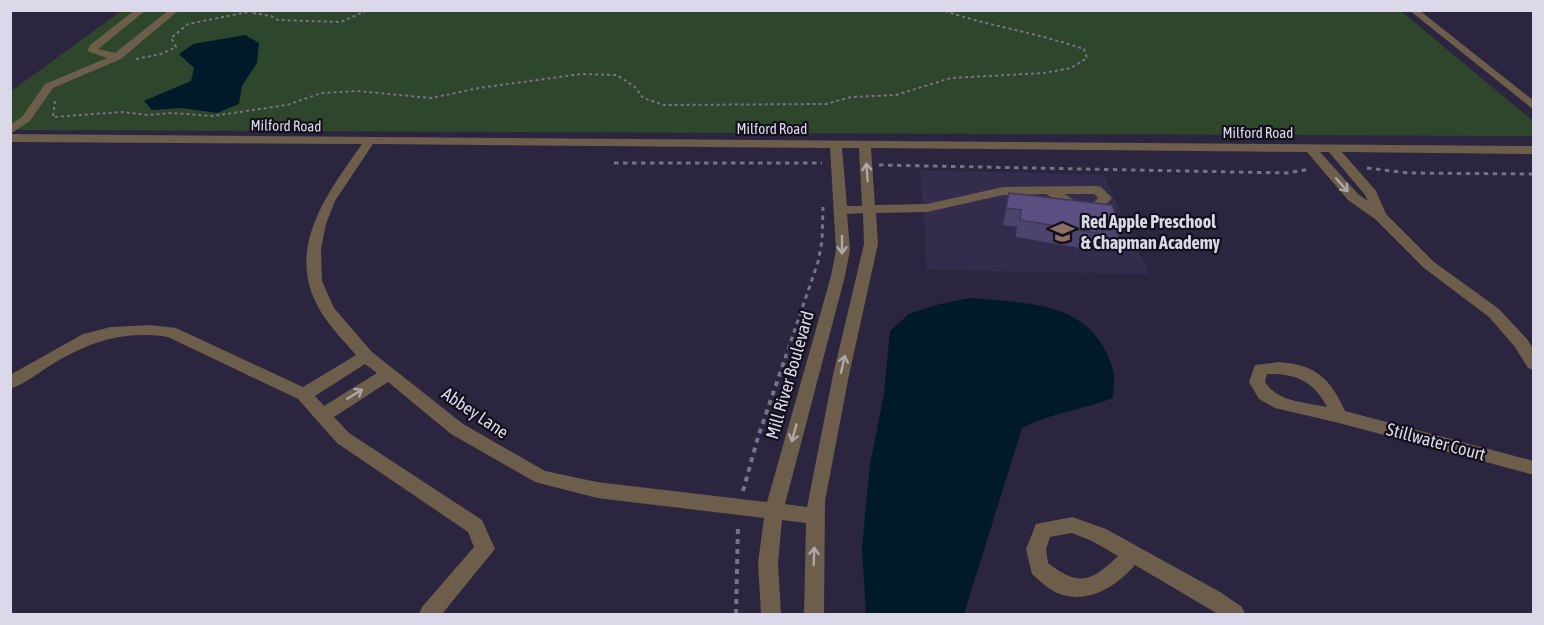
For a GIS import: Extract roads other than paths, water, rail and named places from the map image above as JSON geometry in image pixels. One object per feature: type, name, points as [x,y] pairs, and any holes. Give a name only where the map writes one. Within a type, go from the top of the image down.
[{"type":"street","points":[[123,59],[92,51],[142,10]]},
{"type":"street","points":[[10,131],[26,119],[49,86],[123,59],[175,10]]},
{"type":"street","points":[[1413,10],[1533,107]]},
{"type":"street","name":"Milford Road","points":[[10,138],[1533,150]]},
{"type":"street","name":"Abbey Lane","points":[[369,142],[329,201],[319,224],[314,249],[315,281],[327,310],[366,356],[457,429],[541,477],[597,490],[816,516]]},
{"type":"street","name":"Mill River Boulevard","points":[[771,615],[767,590],[768,541],[774,510],[838,276],[843,250],[841,210],[830,163],[837,145]]},
{"type":"street","points":[[814,615],[816,501],[841,375],[871,244],[865,145]]},
{"type":"street","points":[[1310,148],[1353,197],[1380,216],[1429,265],[1494,313],[1521,343],[1533,364]]},
{"type":"street","points":[[1332,148],[1371,194],[1380,216]]},
{"type":"street","points":[[841,210],[927,208],[1004,190],[1048,190]]},
{"type":"street","points":[[10,383],[81,340],[111,333],[157,329],[171,332],[304,395],[343,438],[475,526],[485,549],[429,615]]},
{"type":"street","points":[[304,395],[366,356]]},
{"type":"street","points":[[323,415],[388,374]]},
{"type":"street","name":"Stillwater Court","points":[[1339,416],[1533,468]]},
{"type":"street","points":[[1132,554],[1118,572],[1097,584],[1080,588],[1062,585],[1039,568],[1036,549],[1043,530],[1072,525],[1099,535],[1213,599],[1235,615]]},
{"type":"water","points":[[245,35],[259,43],[257,63],[242,86],[239,104],[217,113],[182,108],[152,110],[144,101],[191,81],[194,68],[179,54],[193,44]]},
{"type":"water","points":[[970,298],[1036,305],[1075,318],[1091,330],[1104,347],[1113,370],[1113,398],[1022,428],[964,614],[866,614],[862,548],[870,464],[884,394],[890,331],[909,314],[940,304]]},
{"type":"place","name":"Red Apple Preschool & Chapman Academy","points":[[1063,232]]}]
